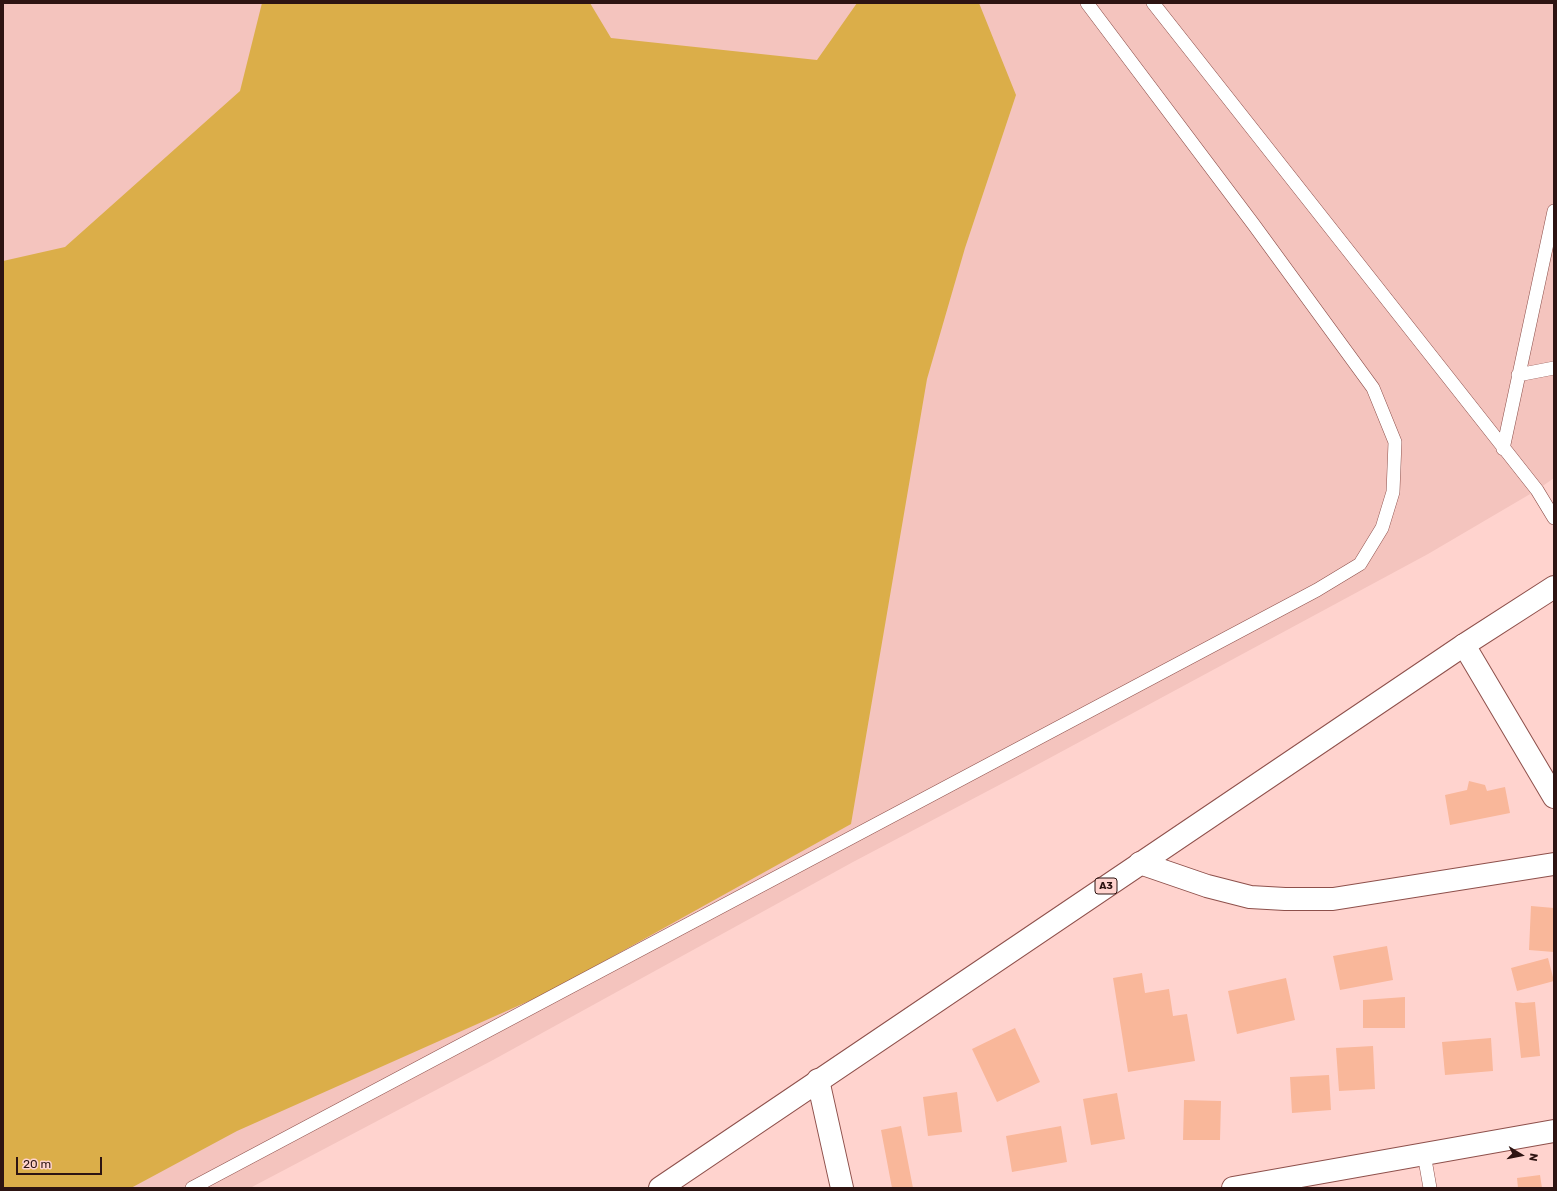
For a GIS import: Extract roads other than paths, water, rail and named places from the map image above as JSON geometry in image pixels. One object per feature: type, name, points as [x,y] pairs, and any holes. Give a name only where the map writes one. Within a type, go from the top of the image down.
[{"type":"main road","name":"A3","points":[[660,1188],[1464,645],[1554,587]]},
{"type":"main road","points":[[1464,645],[1554,797]]},
{"type":"main road","points":[[1140,863],[1214,888],[1250,897],[1285,899],[1334,899],[1554,864]]},
{"type":"main road","points":[[818,1080],[842,1188]]},
{"type":"main road","points":[[1233,1188],[1554,1130]]},
{"type":"lane","points":[[192,1188],[1317,590],[1360,564],[1382,528],[1393,492],[1396,442],[1372,388],[1254,225],[1088,3]]},
{"type":"lane","points":[[1153,3],[1537,490],[1554,518]]},
{"type":"lane","points":[[1503,448],[1554,210]]},
{"type":"lane","points":[[1518,375],[1554,368]]},
{"type":"lane","points":[[1424,1154],[1430,1188]]}]
